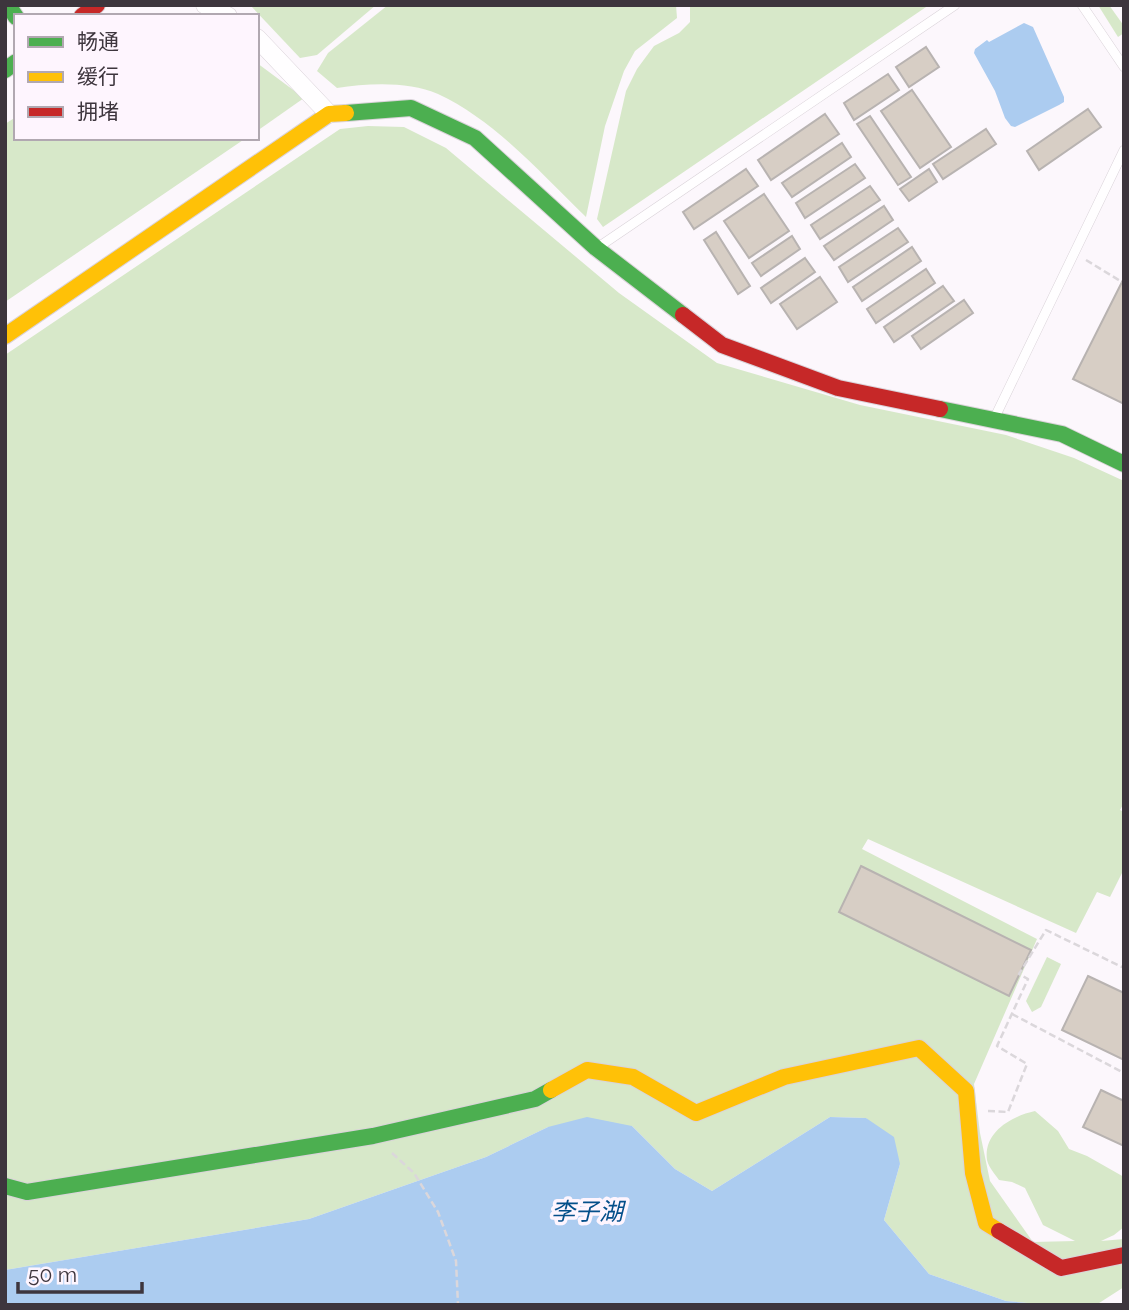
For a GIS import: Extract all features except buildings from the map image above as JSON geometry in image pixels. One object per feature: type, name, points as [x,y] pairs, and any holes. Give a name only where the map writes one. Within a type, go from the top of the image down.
[{"type":"street","points":[[205,5],[224,14]]},
{"type":"street","points":[[259,40],[329,114]]},
{"type":"street","points":[[5,336],[329,114],[411,108],[475,138],[596,248],[722,345],[838,388],[1062,434],[1124,464]]},
{"type":"street","points":[[5,1186],[27,1192],[373,1136],[535,1099],[587,1070],[633,1077],[696,1113],[784,1077],[919,1048],[966,1091],[973,1172],[986,1223],[1061,1268],[1124,1255]]},
{"type":"lane","points":[[596,248],[955,5]]},
{"type":"lane","points":[[1082,5],[1124,67]]},
{"type":"lane","points":[[993,420],[1124,150]]},
{"type":"path","points":[[1074,253],[1122,282]]},
{"type":"path","points":[[967,1110],[1008,1112],[1027,1064],[997,1046],[1028,979],[1019,974],[1046,930],[1124,968]]},
{"type":"path","points":[[1012,1014],[1124,1073]]},
{"type":"path","points":[[414,1173],[438,1212],[456,1261],[458,1305]]},
{"type":"green space","points":[[250,5],[376,5],[317,55],[300,58]]},
{"type":"green space","points":[[388,5],[676,5],[677,18],[635,51],[624,71],[605,126],[586,217],[517,149],[459,105],[427,90],[401,85],[375,84],[337,88],[317,71],[328,53]]},
{"type":"green space","points":[[690,5],[929,5],[603,227],[597,219],[626,91],[637,69],[654,46],[679,33],[690,22]]},
{"type":"green space","points":[[1098,5],[1109,5],[1124,26],[1124,33],[1118,37]]},
{"type":"green space","points":[[259,64],[304,98],[259,130]]},
{"type":"green space","points":[[14,118],[14,140],[243,140],[5,302],[5,124]]},
{"type":"green space","points":[[368,126],[404,127],[446,148],[619,293],[717,363],[860,405],[1006,435],[1074,458],[1124,481],[1124,803],[1120,810],[1124,812],[1124,869],[1110,897],[1097,892],[1076,933],[868,839],[862,849],[1037,939],[974,1084],[980,1133],[990,1181],[1033,1242],[1075,1241],[1043,1225],[1025,1188],[999,1180],[989,1166],[987,1150],[990,1141],[1009,1121],[1035,1111],[1058,1131],[1069,1149],[1124,1177],[1124,1227],[1101,1241],[1124,1239],[1124,1287],[1096,1305],[1006,1301],[929,1274],[884,1220],[900,1164],[866,1118],[830,1117],[712,1191],[675,1169],[632,1126],[548,1127],[486,1157],[309,1219],[5,1270],[5,355],[340,129]]},
{"type":"green space","points":[[1047,957],[1061,964],[1041,1007],[1032,1012],[1026,1001]]},
{"type":"water","points":[[1024,23],[1033,27],[1064,102],[1015,127],[1005,118],[995,91],[974,53],[975,49],[987,40],[989,42]]},
{"type":"water","name":"李子湖","points":[[587,1117],[632,1126],[675,1169],[712,1191],[830,1117],[866,1118],[894,1137],[900,1164],[884,1220],[929,1274],[1006,1301],[1049,1305],[5,1305],[5,1270],[309,1219],[486,1157],[548,1127]]},
{"type":"traffic: fast","points":[[8,5],[14,14]]},
{"type":"traffic: fast","points":[[5,70],[14,63]]},
{"type":"traffic: fast","points":[[346,113],[411,108],[475,138],[596,248],[683,315]]},
{"type":"traffic: fast","points":[[940,409],[1062,434],[1124,464]]},
{"type":"traffic: fast","points":[[5,1186],[27,1192],[373,1136],[535,1099],[551,1090]]},
{"type":"traffic: slow","points":[[5,336],[329,114],[346,113]]},
{"type":"traffic: slow","points":[[551,1090],[587,1070],[633,1077],[696,1113],[784,1077],[919,1048],[966,1091],[973,1173],[986,1223],[999,1231]]},
{"type":"traffic: jam","points":[[85,14],[97,5]]},
{"type":"traffic: jam","points":[[683,315],[722,345],[838,388],[940,409]]},
{"type":"traffic: jam","points":[[999,1231],[1061,1268],[1124,1255]]}]
